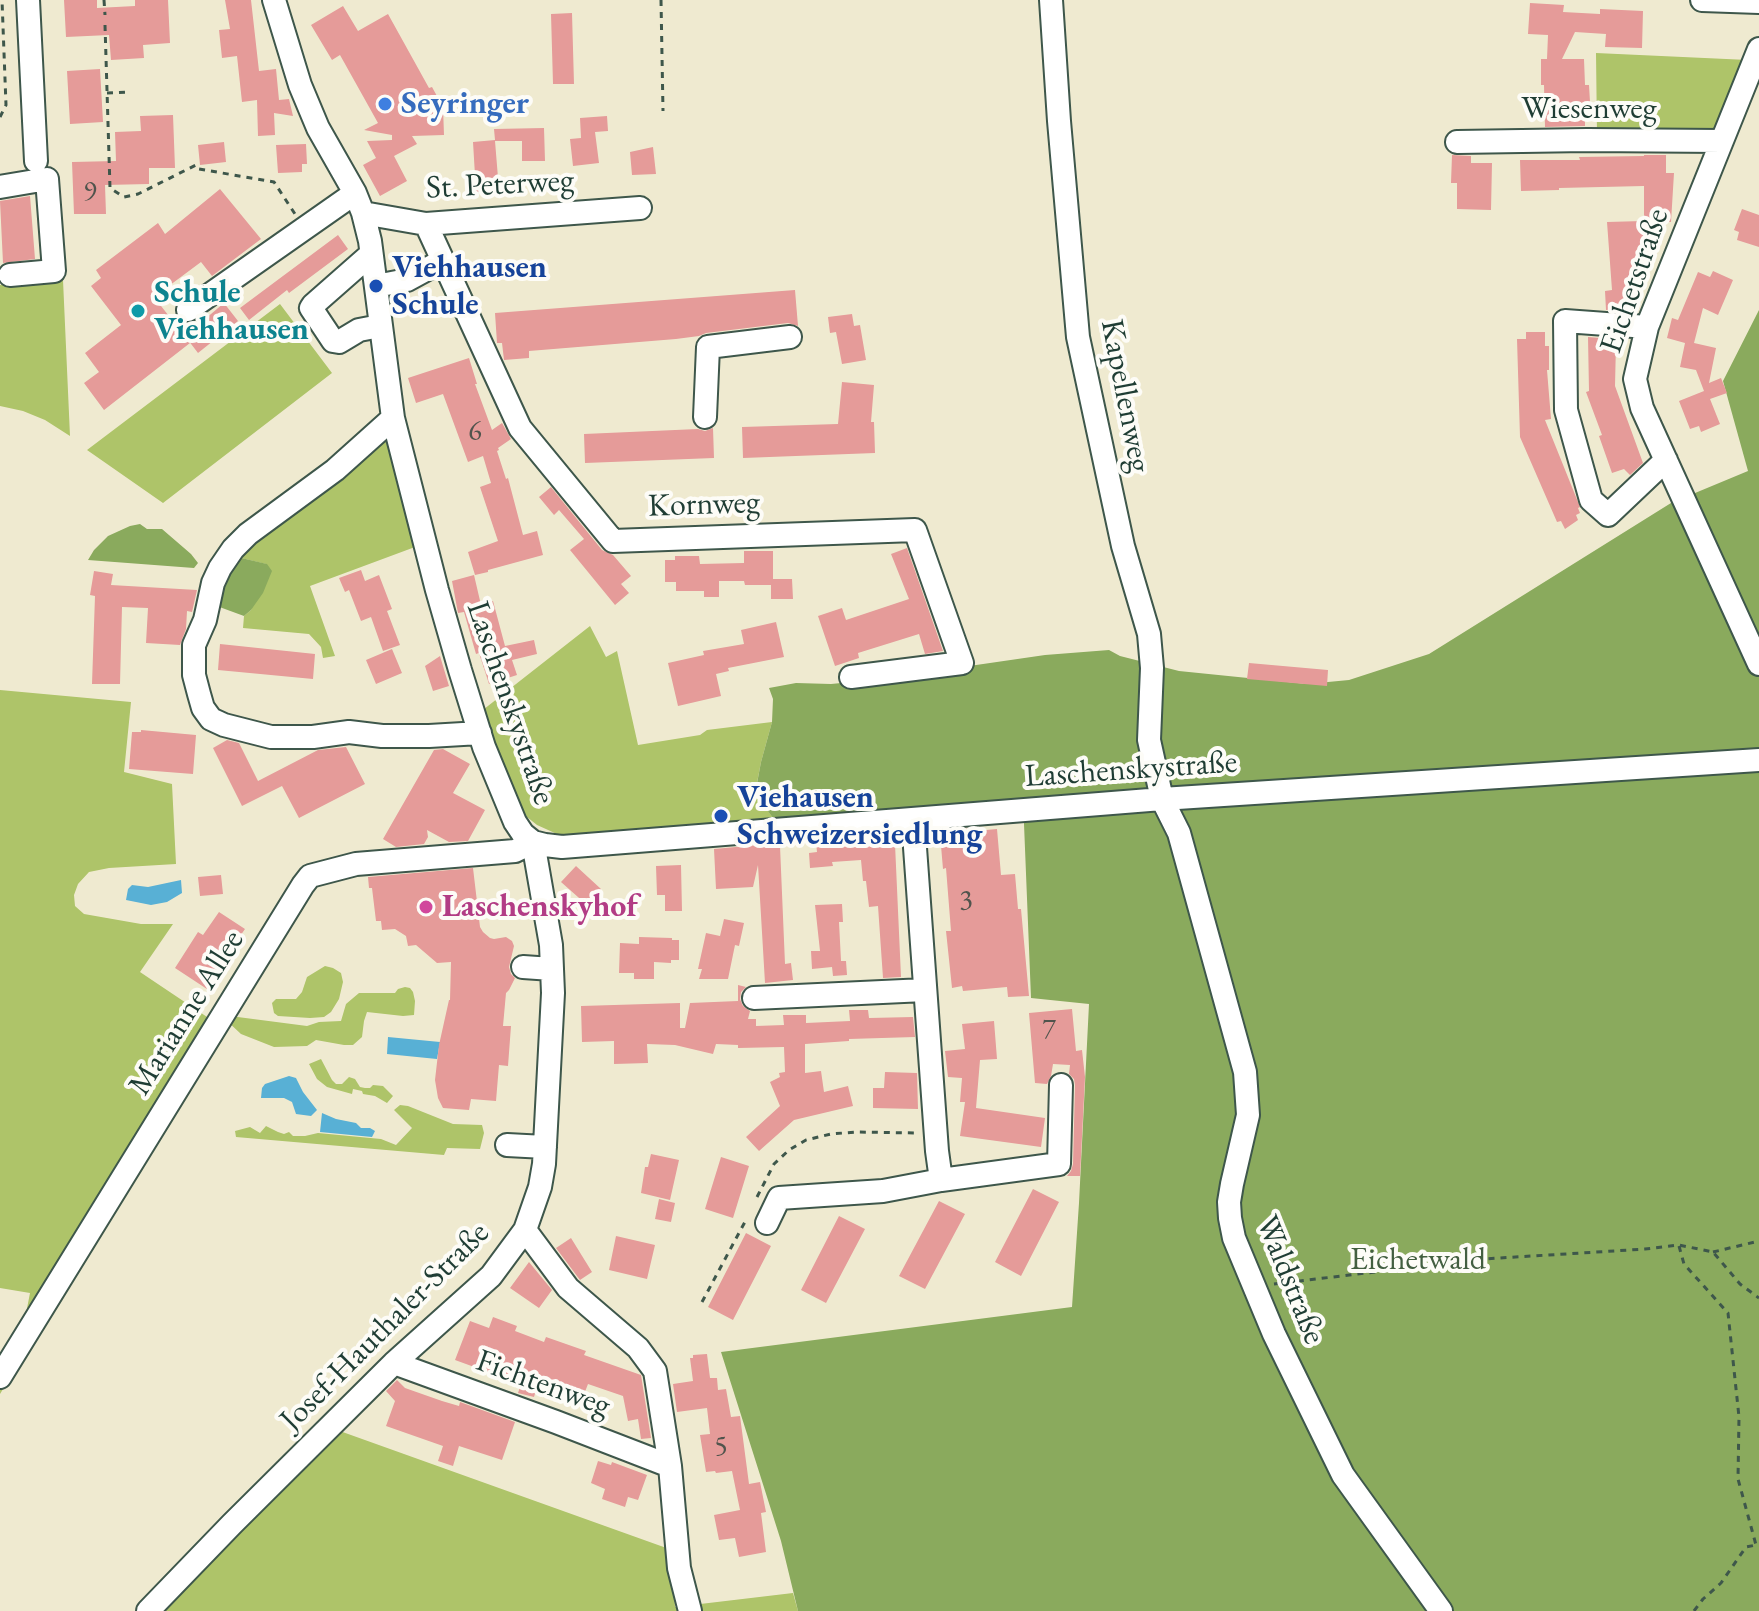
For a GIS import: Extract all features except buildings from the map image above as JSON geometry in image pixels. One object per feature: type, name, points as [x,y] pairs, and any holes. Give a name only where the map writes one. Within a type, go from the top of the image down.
[{"type":"street","points":[[28,0],[36,161]]},
{"type":"street","name":"Laschenskystraße","points":[[274,0],[312,114],[359,203],[371,254],[393,418],[437,590],[480,733],[515,822],[533,842],[562,847],[1162,799],[1759,760]]},
{"type":"street","name":"Kapellenweg","points":[[1051,0],[1078,337],[1123,546],[1149,634],[1152,668],[1149,740],[1162,799]]},
{"type":"street","points":[[1702,0],[1759,2]]},
{"type":"street","name":"Eichetstraße","points":[[1759,49],[1647,327],[1635,379],[1642,408],[1759,664]]},
{"type":"street","name":"Wiesenweg","points":[[1457,142],[1722,141]]},
{"type":"street","points":[[0,187],[47,179],[54,271],[10,275]]},
{"type":"street","points":[[188,310],[305,229],[359,203]]},
{"type":"street","name":"St. Peterweg","points":[[359,203],[426,224],[640,208]]},
{"type":"street","name":"Kornweg","points":[[426,224],[520,428],[613,541],[915,530],[962,663],[851,677]]},
{"type":"street","points":[[371,254],[311,308],[333,341],[339,342],[359,330],[380,326]]},
{"type":"street","points":[[376,286],[407,280],[442,261]]},
{"type":"street","points":[[1647,327],[1565,321],[1566,410],[1591,500],[1608,515],[1666,460]]},
{"type":"street","points":[[705,417],[708,347],[790,337]]},
{"type":"street","points":[[393,418],[335,470],[248,534],[233,549],[213,583],[205,620],[194,645],[194,675],[199,694],[203,708],[211,719],[271,737],[313,737],[349,732],[400,737],[480,733]]},
{"type":"street","name":"Waldstraße","points":[[1162,799],[1179,833],[1245,1072],[1248,1115],[1232,1184],[1230,1218],[1234,1238],[1274,1334],[1343,1475],[1441,1611]]},
{"type":"street","points":[[913,820],[941,1180]]},
{"type":"street","name":"Josef-Hauthaler-Straße","points":[[148,1611],[394,1363],[491,1276],[525,1230],[540,1187],[545,1147],[553,993],[551,945],[533,842]]},
{"type":"street","name":"Marianne Allee","points":[[0,1377],[310,876],[356,864],[515,851],[533,842]]},
{"type":"street","points":[[523,967],[552,969]]},
{"type":"street","points":[[754,998],[925,990]]},
{"type":"street","points":[[767,1223],[779,1198],[883,1191],[1059,1164],[1061,1085]]},
{"type":"street","points":[[507,1145],[545,1147]]},
{"type":"street","name":"Fichtenweg","points":[[525,1230],[568,1288],[638,1348],[655,1371],[670,1466],[679,1568],[690,1611]]},
{"type":"street","name":"Fichtenweg","points":[[394,1363],[670,1466]]},
{"type":"path","points":[[0,117],[6,105],[2,0]]},
{"type":"path","points":[[104,0],[105,15]]},
{"type":"path","points":[[661,0],[663,111]]},
{"type":"path","points":[[105,25],[110,188],[124,197],[138,194],[196,165],[199,169],[274,182],[305,229]]},
{"type":"path","points":[[107,93],[128,92]]},
{"type":"path","points":[[1254,1287],[1484,1259],[1679,1245],[1713,1252],[1759,1241]]},
{"type":"path","points":[[1679,1245],[1684,1264],[1728,1313],[1739,1417],[1738,1479],[1758,1547],[1746,1547],[1721,1583],[1694,1611]]},
{"type":"path","points":[[1713,1252],[1740,1284],[1759,1298]]},
{"type":"green space","points":[[1596,53],[1748,60],[1720,122],[1711,132],[1597,135]]},
{"type":"green space","points":[[63,280],[70,436],[45,420],[0,406],[0,285]]},
{"type":"green space","points":[[280,304],[332,373],[163,503],[87,450]]},
{"type":"green space","name":"Eichetwald","points":[[1759,310],[1759,1611],[798,1611],[781,1541],[721,1352],[1072,1307],[1089,1004],[1031,998],[1023,799],[773,818],[755,794],[772,722],[773,699],[769,688],[796,683],[873,680],[1045,655],[1109,650],[1120,656],[1179,671],[1307,684],[1349,680],[1429,654],[1671,503],[1748,471],[1723,381]]},
{"type":"green space","points":[[386,431],[415,547],[310,586],[335,656],[323,658],[321,647],[309,634],[243,628],[244,616],[251,610],[266,564],[233,556]]},
{"type":"green space","points":[[140,524],[147,529],[162,529],[198,563],[194,568],[88,560],[108,536]]},
{"type":"green space","points":[[233,556],[267,564],[272,571],[263,593],[244,616],[214,605]]},
{"type":"green space","points":[[590,626],[606,657],[617,651],[638,745],[700,735],[707,730],[772,722],[755,793],[773,818],[581,838],[557,834],[527,817],[518,807],[479,713]]},
{"type":"green space","points":[[0,690],[131,702],[124,772],[172,784],[176,864],[89,872],[78,884],[74,895],[75,906],[84,914],[141,924],[173,924],[140,972],[222,1027],[0,1394],[0,1365],[22,1334],[30,1293],[0,1288]]},
{"type":"green space","points":[[325,966],[341,973],[343,982],[339,999],[331,1012],[324,1017],[310,1018],[278,1016],[274,1013],[272,1003],[276,999],[296,999],[307,977]]},
{"type":"green space","points":[[405,987],[413,992],[414,1015],[367,1012],[362,1037],[353,1045],[316,1040],[307,1046],[274,1047],[241,1034],[227,1021],[230,1016],[307,1026],[341,1021],[346,1004],[359,993],[395,993]]},
{"type":"green space","points":[[321,1059],[336,1084],[342,1084],[349,1077],[355,1079],[360,1087],[383,1086],[393,1096],[387,1103],[362,1091],[353,1089],[352,1094],[327,1087],[317,1079],[309,1064]]},
{"type":"green space","points":[[400,1105],[453,1124],[482,1125],[484,1133],[480,1149],[447,1148],[444,1155],[236,1137],[235,1131],[250,1127],[260,1133],[266,1126],[293,1136],[318,1133],[381,1139],[396,1145],[412,1128],[394,1110]]},
{"type":"green space","points":[[324,1417],[337,1430],[672,1550],[675,1607],[793,1593],[798,1611],[136,1611]]},
{"type":"water","points":[[181,880],[182,893],[167,902],[151,905],[126,900],[132,885],[148,887]]},
{"type":"water","points":[[388,1037],[440,1042],[437,1059],[387,1054]]},
{"type":"water","points":[[289,1076],[296,1078],[317,1110],[311,1116],[296,1114],[292,1102],[284,1098],[261,1098],[265,1084]]},
{"type":"water","points":[[322,1113],[375,1131],[372,1137],[320,1132]]},
{"type":"place","name":"Seyringer","points":[[385,104]]},
{"type":"place","name":"Viehhausen Schule","points":[[376,286]]},
{"type":"place","name":"Schule Viehhausen","points":[[138,311]]},
{"type":"place","name":"Viehausen Schweizersiedlung","points":[[721,816]]},
{"type":"place","name":"Laschenskyhof","points":[[426,907]]}]
